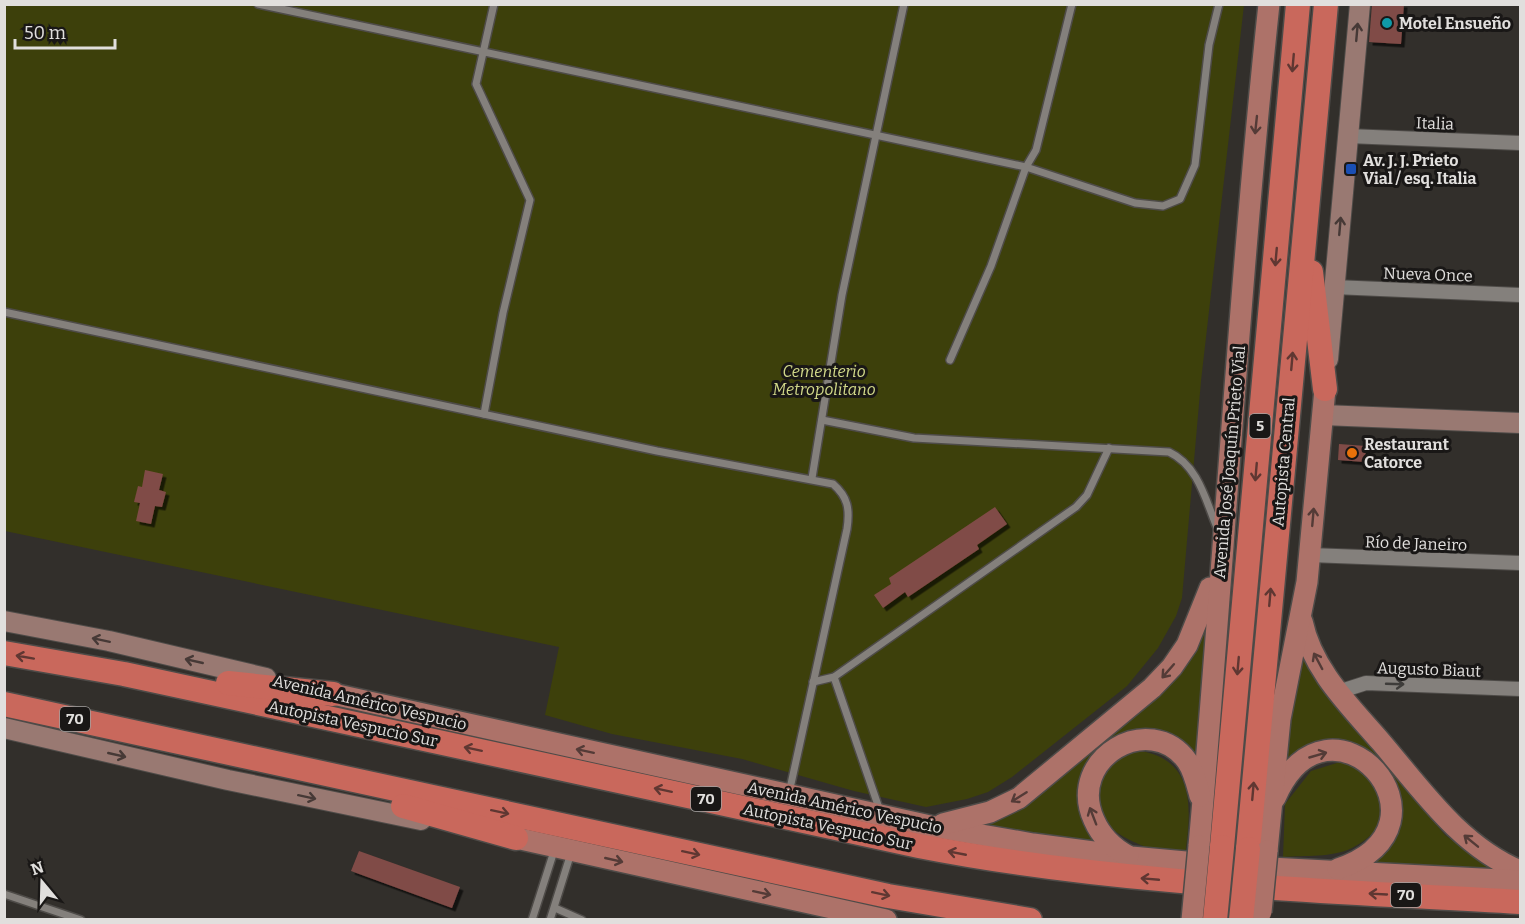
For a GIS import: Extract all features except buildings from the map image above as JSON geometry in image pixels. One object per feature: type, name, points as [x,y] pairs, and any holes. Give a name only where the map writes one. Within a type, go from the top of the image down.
[{"type":"highway","name":"Autopista Central","points":[[1215,920],[1210,846],[1298,4]]},
{"type":"highway","name":"Autopista Central","points":[[1241,920],[1257,850],[1306,202],[1326,4]]},
{"type":"highway","points":[[1306,202],[1314,305],[1325,389]]},
{"type":"highway","name":"Autopista Vespucio Sur","points":[[4,653],[124,674],[920,846],[1014,863],[1185,882],[1521,902]]},
{"type":"highway","points":[[124,674],[333,694]]},
{"type":"highway","name":"70","points":[[4,704],[888,896],[1030,920]]},
{"type":"highway","points":[[258,760],[353,791],[516,838]]},
{"type":"main road","name":"Avenida José Joaquín Prieto Vial","points":[[1192,920],[1210,846],[1202,806],[1240,337],[1246,231],[1269,4]]},
{"type":"main road","points":[[1270,813],[1280,719],[1302,617],[1310,555],[1360,4]]},
{"type":"main road","points":[[1323,415],[1521,423]]},
{"type":"main road","points":[[930,826],[975,818],[1019,798],[1163,678],[1181,655],[1201,615],[1222,541]]},
{"type":"main road","points":[[4,615],[29,624]]},
{"type":"main road","points":[[1302,617],[1316,658],[1338,692],[1452,824],[1489,855],[1521,871]]},
{"type":"main road","name":"Avenida Américo Vespucio","points":[[4,621],[29,624],[930,826],[1033,844],[1131,857],[1521,881]]},
{"type":"main road","points":[[4,728],[327,801],[516,838],[886,920]]},
{"type":"main road","points":[[4,739],[60,742]]},
{"type":"main road","points":[[1131,857],[1105,837],[1095,822],[1089,805],[1090,778],[1099,761],[1106,754],[1135,741],[1154,741],[1170,747],[1182,756],[1191,768],[1202,806]]},
{"type":"main road","points":[[1260,920],[1257,850],[1284,780],[1297,765],[1310,757],[1326,752],[1346,752],[1372,765],[1384,779],[1390,796],[1387,825],[1371,851],[1360,860],[1334,870]]},
{"type":"main road","points":[[840,910],[859,920]]},
{"type":"street","name":"Italia","points":[[1348,136],[1521,143]]},
{"type":"street","name":"Nueva Once","points":[[1334,287],[1521,295]]},
{"type":"street","name":"Río de Janeiro","points":[[1310,555],[1521,563]]},
{"type":"street","name":"Augusto Biaut","points":[[1338,692],[1366,683],[1521,689]]},
{"type":"lane","points":[[258,4],[1026,167],[1136,203],[1163,206],[1180,199],[1195,165],[1209,45],[1220,4]]},
{"type":"lane","points":[[484,414],[503,313],[530,200],[476,84],[494,4]]},
{"type":"lane","points":[[812,478],[842,295],[904,4]]},
{"type":"lane","points":[[950,360],[991,266],[1026,167],[1036,150],[1072,4]]},
{"type":"lane","points":[[4,312],[657,451],[828,481],[846,499],[850,512],[788,795]]},
{"type":"lane","points":[[822,420],[914,438],[1163,451],[1182,460],[1200,484],[1222,541]]},
{"type":"lane","points":[[813,682],[834,677],[1076,507],[1088,495],[1109,448]]},
{"type":"lane","points":[[834,677],[881,815]]},
{"type":"lane","points":[[550,920],[555,908],[564,849]]},
{"type":"lane","points":[[532,920],[564,849]]},
{"type":"lane","points":[[4,894],[81,920]]},
{"type":"lane","points":[[555,908],[582,920]]},
{"type":"green space","name":"Cementerio Metropolitano","points":[[5,5],[1244,5],[1201,381],[1182,598],[1176,616],[1158,648],[1127,686],[1012,777],[988,792],[967,799],[926,807],[854,791],[742,759],[612,734],[545,715],[559,647],[5,531]]},
{"type":"green space","points":[[1207,629],[1197,767],[1180,743],[1159,730],[1136,729],[1114,737],[1095,752],[1082,773],[1078,798],[1084,825],[1104,844],[981,825],[1178,674]]},
{"type":"green space","points":[[1301,645],[1324,688],[1445,835],[1493,870],[1373,862],[1387,850],[1393,837],[1375,760],[1282,762]]},
{"type":"green space","points":[[1141,751],[1159,757],[1172,765],[1181,777],[1186,791],[1189,822],[1185,856],[1158,851],[1132,841],[1110,827],[1100,813],[1095,788],[1101,771],[1113,760]]},
{"type":"green space","points":[[1340,762],[1360,769],[1372,779],[1381,810],[1381,818],[1374,832],[1361,843],[1344,851],[1327,855],[1283,857],[1285,804],[1311,771]]},
{"type":"place","name":"Motel Ensueño","points":[[1387,23]]},
{"type":"place","name":"Av. J. J. Prieto Vial / esq. Italia","points":[[1351,169]]},
{"type":"place","name":"Restaurant Catorce","points":[[1352,453]]}]
